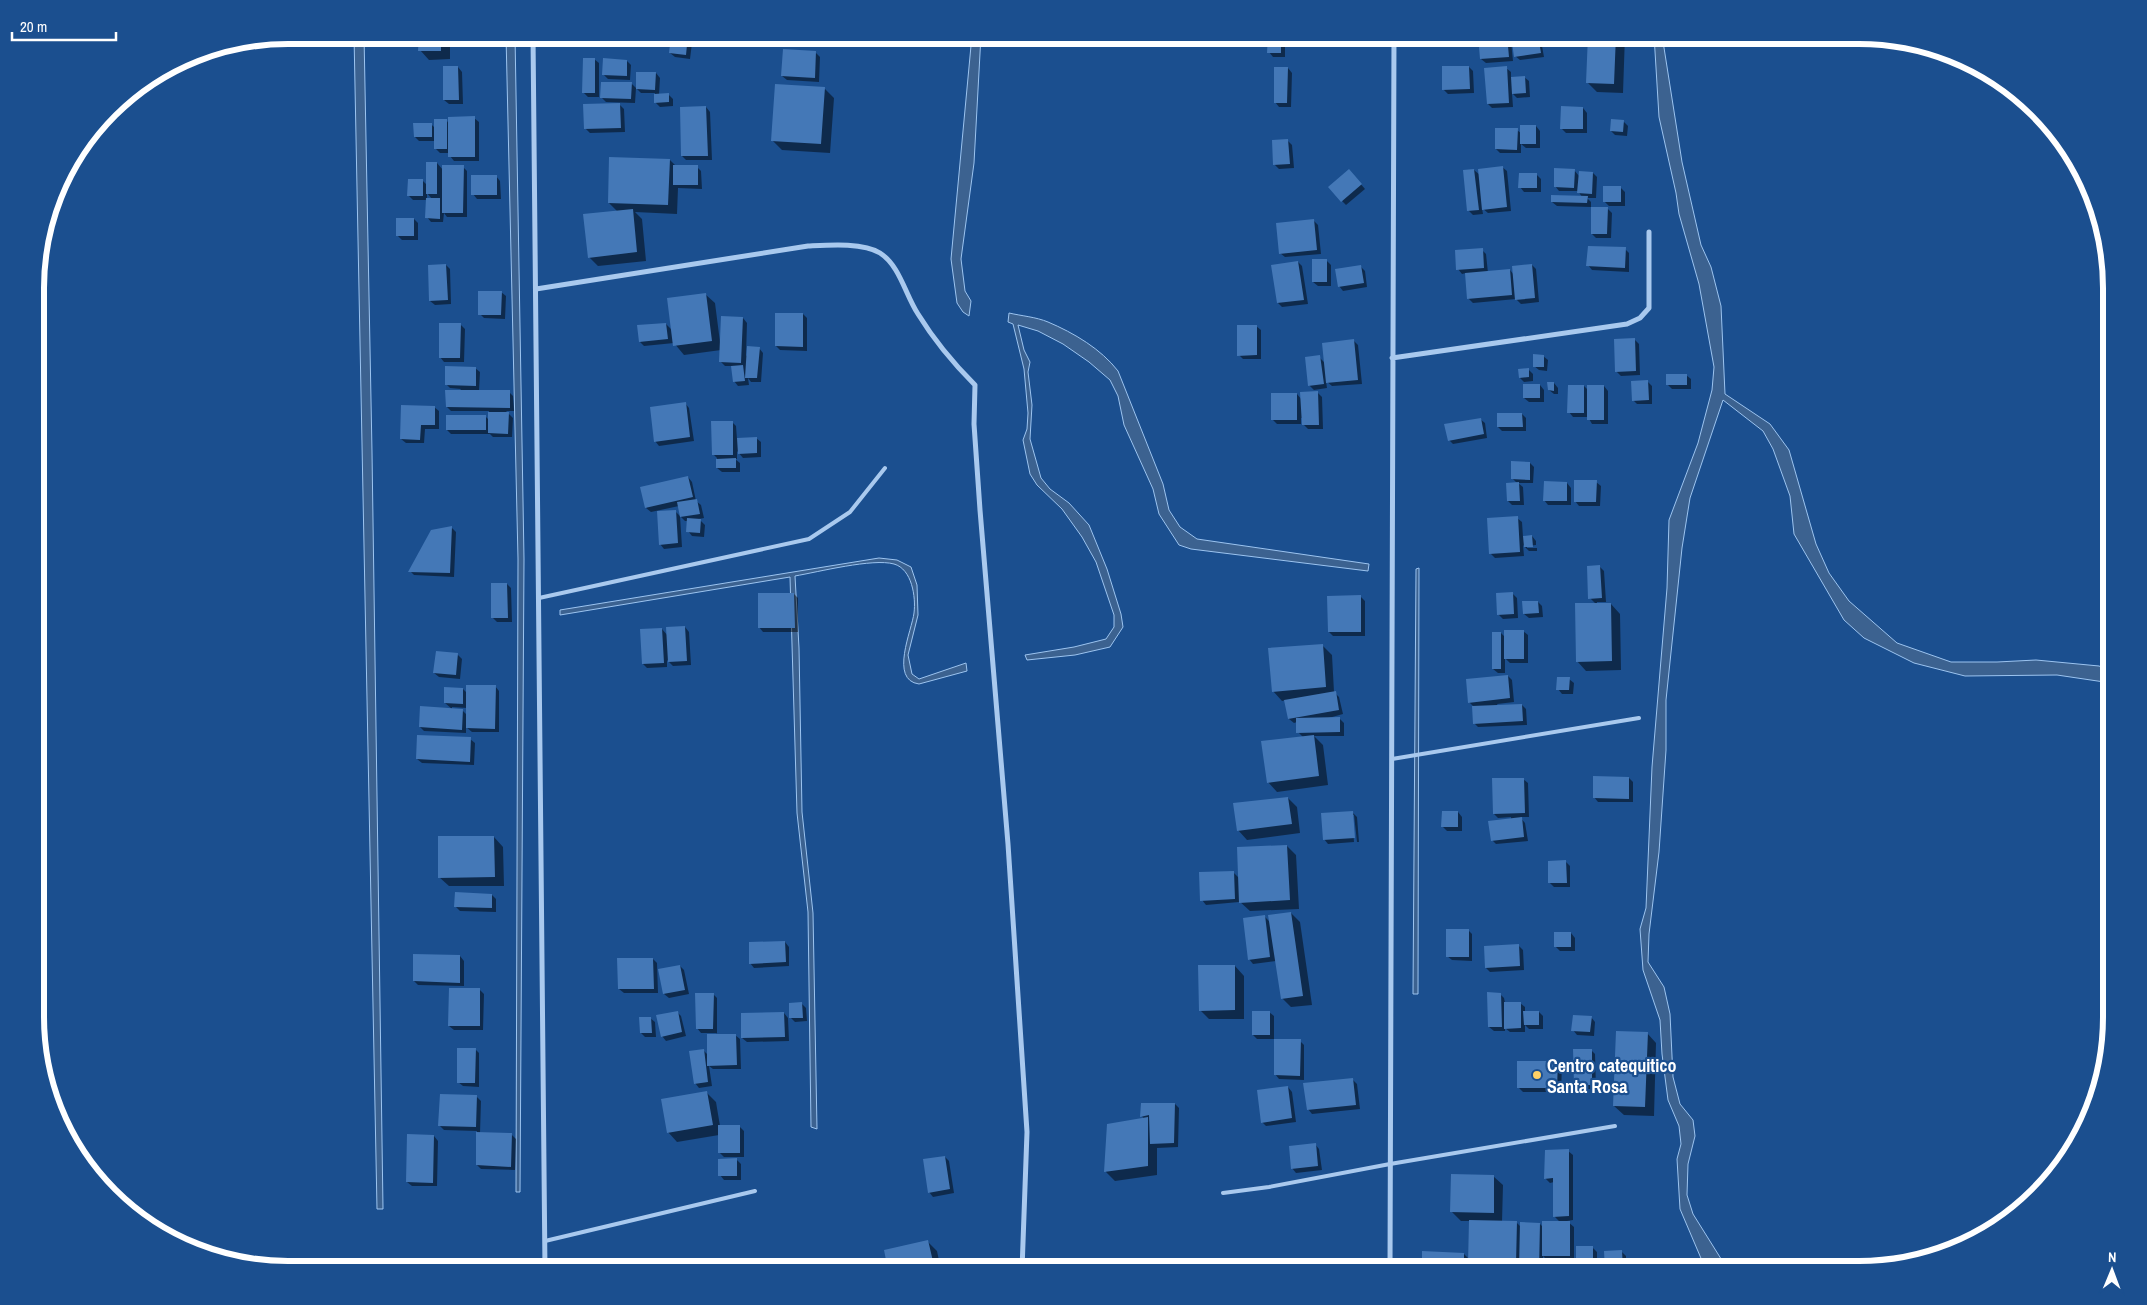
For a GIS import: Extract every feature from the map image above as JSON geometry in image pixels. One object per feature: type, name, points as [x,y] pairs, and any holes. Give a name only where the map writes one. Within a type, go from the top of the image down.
[{"type":"street","points":[[533,44],[545,1261]]},
{"type":"street","points":[[1390,1261],[1394,44]]},
{"type":"street","points":[[1392,358],[1627,324],[1640,318],[1649,308],[1649,232]]},
{"type":"street","points":[[536,289],[808,246],[846,244],[879,252],[895,268],[917,312],[936,341],[976,385],[974,424],[978,491],[1008,844],[1027,1132],[1022,1261]]},
{"type":"lane","points":[[539,598],[809,539],[850,512],[885,468]]},
{"type":"lane","points":[[1392,759],[1639,718]]},
{"type":"lane","points":[[1223,1193],[1268,1187],[1390,1164],[1616,1126]]},
{"type":"lane","points":[[545,1241],[755,1190]]},
{"type":"water","points":[[354,44],[364,44],[383,1209],[377,1209]]},
{"type":"water","points":[[506,44],[515,44],[524,559],[520,1192],[516,1192],[518,559]]},
{"type":"water","points":[[971,44],[981,44],[974,163],[961,259],[965,291],[971,301],[969,316],[963,312],[957,303],[951,259]]},
{"type":"water","points":[[1655,44],[1663,44],[1682,162],[1701,245],[1711,267],[1721,306],[1725,394],[1770,424],[1789,450],[1816,544],[1829,573],[1849,601],[1897,643],[1951,662],[2036,660],[2103,668],[2103,682],[2057,675],[1965,676],[1914,663],[1864,638],[1844,620],[1794,534],[1790,496],[1773,449],[1763,431],[1723,400],[1690,498],[1682,548],[1666,700],[1666,750],[1659,852],[1649,934],[1648,962],[1664,987],[1670,1014],[1673,1077],[1680,1104],[1693,1120],[1695,1136],[1688,1164],[1687,1195],[1693,1214],[1722,1261],[1702,1261],[1680,1209],[1677,1159],[1681,1144],[1679,1126],[1668,1100],[1660,1020],[1643,970],[1640,929],[1646,908],[1652,767],[1667,588],[1669,520],[1698,443],[1712,390],[1714,367],[1699,284],[1679,214],[1659,117]]},
{"type":"water","points":[[1009,313],[1043,320],[1068,331],[1104,356],[1118,371],[1163,484],[1169,510],[1180,527],[1197,539],[1369,564],[1368,571],[1191,549],[1179,545],[1159,514],[1153,489],[1124,425],[1118,396],[1110,380],[1089,362],[1063,344],[1038,331],[1018,325],[1024,350],[1030,362],[1028,372],[1032,405],[1030,439],[1041,478],[1050,489],[1069,503],[1089,525],[1107,569],[1121,614],[1123,627],[1110,647],[1075,655],[1027,660],[1025,655],[1074,647],[1106,639],[1114,627],[1114,615],[1096,562],[1082,537],[1062,509],[1037,485],[1030,474],[1023,440],[1027,429],[1028,413],[1024,369],[1013,324],[1008,322]]},
{"type":"water","points":[[879,558],[897,560],[911,567],[917,585],[918,615],[908,655],[912,674],[919,679],[966,663],[967,671],[919,684],[910,680],[905,674],[904,653],[914,613],[914,599],[909,577],[900,567],[894,564],[873,563],[845,566],[795,576],[799,648],[802,812],[813,913],[817,1129],[811,1127],[808,912],[797,813],[790,577],[560,615],[560,610]]},
{"type":"water","points":[[1419,568],[1418,994],[1413,994],[1416,569]]},
{"type":"building","points":[[418,44],[441,44],[441,51],[418,51]]},
{"type":"building","points":[[670,44],[687,44],[686,55],[669,53]]},
{"type":"building","points":[[1268,44],[1281,44],[1281,53],[1267,53]]},
{"type":"building","points":[[1479,44],[1508,44],[1509,57],[1480,59]]},
{"type":"building","points":[[1512,44],[1540,44],[1541,53],[1514,57]]},
{"type":"building","points":[[1588,44],[1616,44],[1614,84],[1586,83]]},
{"type":"building","points":[[783,49],[816,51],[815,78],[781,76]]},
{"type":"building","points":[[583,58],[595,58],[595,93],[582,93]]},
{"type":"building","points":[[603,58],[627,60],[627,76],[602,75]]},
{"type":"building","points":[[443,66],[458,66],[459,100],[443,100]]},
{"type":"building","points":[[1442,66],[1469,66],[1470,89],[1442,90]]},
{"type":"building","points":[[1507,66],[1509,103],[1487,104],[1484,68]]},
{"type":"building","points":[[1274,67],[1288,67],[1287,103],[1274,103]]},
{"type":"building","points":[[636,72],[656,72],[655,90],[636,89]]},
{"type":"building","points":[[1525,76],[1526,93],[1512,94],[1511,77]]},
{"type":"building","points":[[601,82],[632,82],[631,99],[600,98]]},
{"type":"building","points":[[775,84],[825,87],[821,144],[771,141]]},
{"type":"building","points":[[669,93],[669,102],[654,103],[654,94]]},
{"type":"building","points":[[620,103],[621,128],[584,129],[583,104]]},
{"type":"building","points":[[706,106],[708,156],[681,156],[680,107]]},
{"type":"building","points":[[1561,106],[1583,107],[1583,129],[1560,129]]},
{"type":"building","points":[[475,116],[475,157],[448,157],[448,117]]},
{"type":"building","points":[[434,119],[447,119],[447,149],[434,149]]},
{"type":"building","points":[[1611,119],[1624,120],[1623,132],[1610,131]]},
{"type":"building","points":[[413,123],[432,123],[432,137],[414,137]]},
{"type":"building","points":[[1520,125],[1536,125],[1536,144],[1520,144]]},
{"type":"building","points":[[1495,128],[1518,128],[1517,150],[1495,149]]},
{"type":"building","points":[[1288,139],[1290,164],[1273,165],[1272,140]]},
{"type":"building","points":[[609,157],[670,159],[668,205],[608,203]]},
{"type":"building","points":[[426,162],[437,162],[437,194],[426,194]]},
{"type":"building","points":[[442,165],[464,165],[463,213],[442,213]]},
{"type":"building","points":[[673,165],[698,165],[698,185],[673,185]]},
{"type":"building","points":[[1503,166],[1507,207],[1482,210],[1478,169]]},
{"type":"building","points":[[1554,168],[1575,169],[1574,188],[1554,187]]},
{"type":"building","points":[[1349,169],[1362,184],[1341,202],[1328,187]]},
{"type":"building","points":[[1474,169],[1479,210],[1467,211],[1463,170]]},
{"type":"building","points":[[1579,171],[1593,172],[1592,194],[1577,193]]},
{"type":"building","points":[[1519,173],[1537,173],[1537,188],[1518,188]]},
{"type":"building","points":[[471,175],[497,175],[497,195],[471,195]]},
{"type":"building","points":[[408,179],[423,179],[423,196],[407,196]]},
{"type":"building","points":[[1603,186],[1621,186],[1621,202],[1603,202]]},
{"type":"building","points":[[1551,195],[1588,196],[1587,203],[1551,202]]},
{"type":"building","points":[[426,198],[440,198],[440,219],[425,218]]},
{"type":"building","points":[[1591,207],[1608,207],[1607,234],[1591,234]]},
{"type":"building","points":[[633,209],[637,252],[588,258],[583,214]]},
{"type":"building","points":[[396,218],[414,218],[414,236],[396,236]]},
{"type":"building","points":[[1314,219],[1317,250],[1279,254],[1276,223]]},
{"type":"building","points":[[1588,246],[1626,247],[1625,268],[1586,266]]},
{"type":"building","points":[[1483,248],[1484,268],[1456,270],[1455,250]]},
{"type":"building","points":[[1312,259],[1327,259],[1327,282],[1312,282]]},
{"type":"building","points":[[1298,261],[1304,300],[1277,303],[1271,265]]},
{"type":"building","points":[[446,264],[448,300],[429,301],[428,265]]},
{"type":"building","points":[[1532,264],[1535,298],[1515,300],[1512,266]]},
{"type":"building","points":[[1361,265],[1364,283],[1338,287],[1335,269]]},
{"type":"building","points":[[1510,269],[1512,295],[1467,299],[1465,273]]},
{"type":"building","points":[[478,291],[502,291],[501,315],[478,315]]},
{"type":"building","points":[[706,293],[712,341],[673,346],[667,298]]},
{"type":"building","points":[[775,313],[803,313],[803,347],[775,346]]},
{"type":"building","points":[[721,316],[743,317],[741,363],[719,362]]},
{"type":"building","points":[[439,323],[461,323],[460,358],[439,358]]},
{"type":"building","points":[[666,323],[668,339],[639,342],[637,325]]},
{"type":"building","points":[[1237,325],[1257,325],[1257,355],[1237,356]]},
{"type":"building","points":[[1635,338],[1636,371],[1615,372],[1614,339]]},
{"type":"building","points":[[1354,339],[1358,380],[1326,383],[1322,343]]},
{"type":"building","points":[[747,346],[760,347],[757,378],[745,378]]},
{"type":"building","points":[[1533,354],[1544,355],[1544,367],[1533,367]]},
{"type":"building","points":[[1320,355],[1324,384],[1308,386],[1305,357]]},
{"type":"building","points":[[743,365],[745,381],[733,382],[731,366]]},
{"type":"building","points":[[445,366],[476,367],[476,386],[445,385]]},
{"type":"building","points":[[1529,368],[1529,377],[1519,378],[1518,369]]},
{"type":"building","points":[[1666,374],[1687,374],[1687,385],[1666,385]]},
{"type":"building","points":[[1648,380],[1649,400],[1632,401],[1631,381]]},
{"type":"building","points":[[1547,382],[1554,382],[1554,391],[1548,390]]},
{"type":"building","points":[[1523,384],[1540,384],[1540,398],[1523,398]]},
{"type":"building","points":[[1568,385],[1584,385],[1584,413],[1567,413]]},
{"type":"building","points":[[1587,385],[1604,385],[1604,420],[1587,420]]},
{"type":"building","points":[[445,390],[510,390],[510,408],[446,407]]},
{"type":"building","points":[[1318,391],[1319,425],[1302,425],[1300,392]]},
{"type":"building","points":[[1271,393],[1297,393],[1297,420],[1271,420]]},
{"type":"building","points":[[686,402],[690,437],[654,442],[650,407]]},
{"type":"building","points":[[401,405],[435,406],[435,425],[421,425],[420,440],[400,439]]},
{"type":"building","points":[[488,412],[509,412],[508,434],[488,433]]},
{"type":"building","points":[[1497,413],[1522,413],[1523,427],[1497,427]]},
{"type":"building","points":[[446,415],[486,415],[486,430],[446,430]]},
{"type":"building","points":[[1481,418],[1484,434],[1448,441],[1444,424]]},
{"type":"building","points":[[711,421],[733,421],[733,455],[712,455]]},
{"type":"building","points":[[757,437],[757,453],[738,454],[737,438]]},
{"type":"building","points":[[736,458],[736,468],[716,468],[716,459]]},
{"type":"building","points":[[1511,461],[1530,462],[1530,480],[1511,479]]},
{"type":"building","points":[[688,476],[693,497],[645,508],[640,487]]},
{"type":"building","points":[[1574,480],[1597,480],[1596,502],[1574,502]]},
{"type":"building","points":[[1544,481],[1567,482],[1567,501],[1543,501]]},
{"type":"building","points":[[1519,482],[1520,501],[1507,501],[1506,483]]},
{"type":"building","points":[[697,499],[700,514],[680,517],[677,502]]},
{"type":"building","points":[[676,510],[678,543],[659,545],[657,511]]},
{"type":"building","points":[[1518,516],[1520,552],[1489,554],[1487,518]]},
{"type":"building","points":[[687,518],[701,519],[700,533],[686,532]]},
{"type":"building","points":[[452,526],[450,573],[408,572],[431,530]]},
{"type":"building","points":[[1532,535],[1533,547],[1524,547],[1523,536]]},
{"type":"building","points":[[1600,565],[1602,598],[1588,599],[1587,566]]},
{"type":"building","points":[[491,583],[507,583],[508,618],[491,618]]},
{"type":"building","points":[[1513,592],[1514,614],[1497,615],[1496,593]]},
{"type":"building","points":[[758,593],[794,593],[795,628],[758,628]]},
{"type":"building","points":[[1361,595],[1361,632],[1328,632],[1327,596]]},
{"type":"building","points":[[1522,601],[1538,601],[1539,613],[1523,614]]},
{"type":"building","points":[[1575,603],[1611,603],[1612,661],[1576,662]]},
{"type":"building","points":[[685,626],[687,661],[668,662],[666,627]]},
{"type":"building","points":[[662,628],[664,663],[642,664],[640,629]]},
{"type":"building","points":[[1504,630],[1524,630],[1524,659],[1504,659]]},
{"type":"building","points":[[1492,632],[1501,632],[1501,669],[1492,669]]},
{"type":"building","points":[[1323,644],[1326,687],[1272,692],[1268,648]]},
{"type":"building","points":[[436,651],[458,653],[456,675],[433,673]]},
{"type":"building","points":[[1508,675],[1510,698],[1468,703],[1466,679]]},
{"type":"building","points":[[1557,677],[1570,677],[1569,690],[1556,690]]},
{"type":"building","points":[[466,685],[496,685],[495,729],[466,728]]},
{"type":"building","points":[[444,687],[463,688],[463,704],[444,703]]},
{"type":"building","points":[[1336,691],[1339,710],[1288,719],[1284,700]]},
{"type":"building","points":[[1522,704],[1523,721],[1473,724],[1472,706]]},
{"type":"building","points":[[420,706],[463,709],[462,730],[419,727]]},
{"type":"building","points":[[1340,717],[1340,732],[1296,733],[1296,718]]},
{"type":"building","points":[[417,735],[471,737],[470,762],[416,759]]},
{"type":"building","points":[[1314,735],[1319,776],[1267,783],[1261,741]]},
{"type":"building","points":[[1593,776],[1629,777],[1629,799],[1593,798]]},
{"type":"building","points":[[1492,778],[1524,778],[1525,813],[1493,814]]},
{"type":"building","points":[[1288,797],[1292,824],[1237,831],[1233,803]]},
{"type":"building","points":[[1353,811],[1355,838],[1323,840],[1321,813]]},
{"type":"building","points":[[1442,811],[1458,811],[1458,827],[1441,827]]},
{"type":"building","points":[[1522,817],[1524,837],[1491,841],[1488,821]]},
{"type":"building","points":[[438,836],[494,836],[495,877],[438,878]]},
{"type":"building","points":[[1287,845],[1290,900],[1239,903],[1237,847]]},
{"type":"building","points":[[1566,860],[1567,883],[1548,883],[1548,861]]},
{"type":"building","points":[[1234,871],[1235,899],[1200,901],[1199,872]]},
{"type":"building","points":[[455,892],[492,894],[492,908],[454,907]]},
{"type":"building","points":[[1291,912],[1303,996],[1281,999],[1268,915]]},
{"type":"building","points":[[1265,915],[1270,957],[1248,960],[1243,918]]},
{"type":"building","points":[[1446,929],[1469,929],[1469,957],[1446,957]]},
{"type":"building","points":[[1554,932],[1571,932],[1571,947],[1554,947]]},
{"type":"building","points":[[785,941],[786,962],[749,964],[749,942]]},
{"type":"building","points":[[1519,944],[1520,966],[1485,968],[1484,946]]},
{"type":"building","points":[[413,954],[460,955],[460,983],[413,981]]},
{"type":"building","points":[[617,958],[653,958],[654,989],[618,989]]},
{"type":"building","points":[[680,965],[685,990],[663,994],[658,969]]},
{"type":"building","points":[[1198,965],[1235,965],[1235,1010],[1199,1011]]},
{"type":"building","points":[[449,988],[480,988],[480,1026],[448,1026]]},
{"type":"building","points":[[1487,992],[1501,993],[1502,1027],[1488,1027]]},
{"type":"building","points":[[695,993],[714,993],[713,1029],[696,1029]]},
{"type":"building","points":[[802,1002],[803,1018],[789,1018],[789,1003]]},
{"type":"building","points":[[1504,1002],[1521,1002],[1521,1028],[1504,1029]]},
{"type":"building","points":[[678,1011],[682,1032],[661,1037],[656,1015]]},
{"type":"building","points":[[1252,1011],[1270,1011],[1270,1035],[1252,1035]]},
{"type":"building","points":[[1523,1011],[1539,1011],[1539,1025],[1524,1025]]},
{"type":"building","points":[[784,1012],[785,1037],[741,1038],[741,1013]]},
{"type":"building","points":[[1573,1015],[1592,1016],[1590,1032],[1571,1031]]},
{"type":"building","points":[[639,1017],[651,1017],[652,1033],[640,1033]]},
{"type":"building","points":[[1616,1031],[1648,1032],[1645,1107],[1613,1106]]},
{"type":"building","points":[[707,1034],[736,1034],[737,1065],[707,1066]]},
{"type":"building","points":[[1274,1039],[1301,1039],[1300,1076],[1274,1075]]},
{"type":"building","points":[[457,1048],[476,1048],[475,1083],[457,1083]]},
{"type":"building","points":[[704,1049],[708,1082],[694,1084],[689,1051]]},
{"type":"building","points":[[1573,1049],[1592,1049],[1592,1085],[1574,1085]]},
{"type":"building","name":"Centro catequitico Santa Rosa","points":[[1517,1061],[1558,1061],[1557,1088],[1517,1088]]},
{"type":"building","points":[[1353,1078],[1356,1105],[1307,1110],[1303,1083]]},
{"type":"building","points":[[1288,1086],[1292,1118],[1261,1123],[1257,1090]]},
{"type":"building","points":[[707,1091],[713,1125],[667,1133],[661,1099]]},
{"type":"building","points":[[440,1094],[477,1095],[476,1127],[438,1126]]},
{"type":"building","points":[[1141,1103],[1175,1103],[1174,1143],[1150,1144],[1149,1115],[1140,1117]]},
{"type":"building","points":[[1148,1117],[1148,1166],[1104,1172],[1107,1124]]},
{"type":"building","points":[[718,1125],[740,1125],[740,1153],[718,1153]]},
{"type":"building","points":[[476,1132],[512,1133],[511,1167],[476,1165]]},
{"type":"building","points":[[407,1134],[434,1135],[433,1183],[406,1182]]},
{"type":"building","points":[[1316,1143],[1318,1166],[1291,1169],[1289,1146]]},
{"type":"building","points":[[1569,1149],[1569,1216],[1553,1217],[1553,1178],[1544,1179],[1545,1150]]},
{"type":"building","points":[[945,1156],[950,1189],[928,1193],[923,1159]]},
{"type":"building","points":[[737,1158],[737,1176],[718,1176],[718,1159]]},
{"type":"building","points":[[1451,1174],[1494,1175],[1494,1213],[1450,1212]]},
{"type":"building","points":[[1469,1220],[1517,1221],[1516,1261],[1468,1261]]},
{"type":"building","points":[[1542,1221],[1570,1221],[1570,1256],[1542,1256]]},
{"type":"building","points":[[1520,1222],[1540,1223],[1539,1261],[1519,1261]]},
{"type":"building","points":[[928,1240],[933,1261],[886,1261],[884,1250]]},
{"type":"building","points":[[1576,1246],[1593,1246],[1593,1261],[1576,1261]]},
{"type":"building","points":[[1622,1250],[1623,1261],[1605,1261],[1604,1251]]},
{"type":"building","points":[[1422,1251],[1464,1253],[1464,1261],[1422,1261]]},
{"type":"place","name":"Centro catequitico Santa Rosa","points":[[1537,1075]]}]
